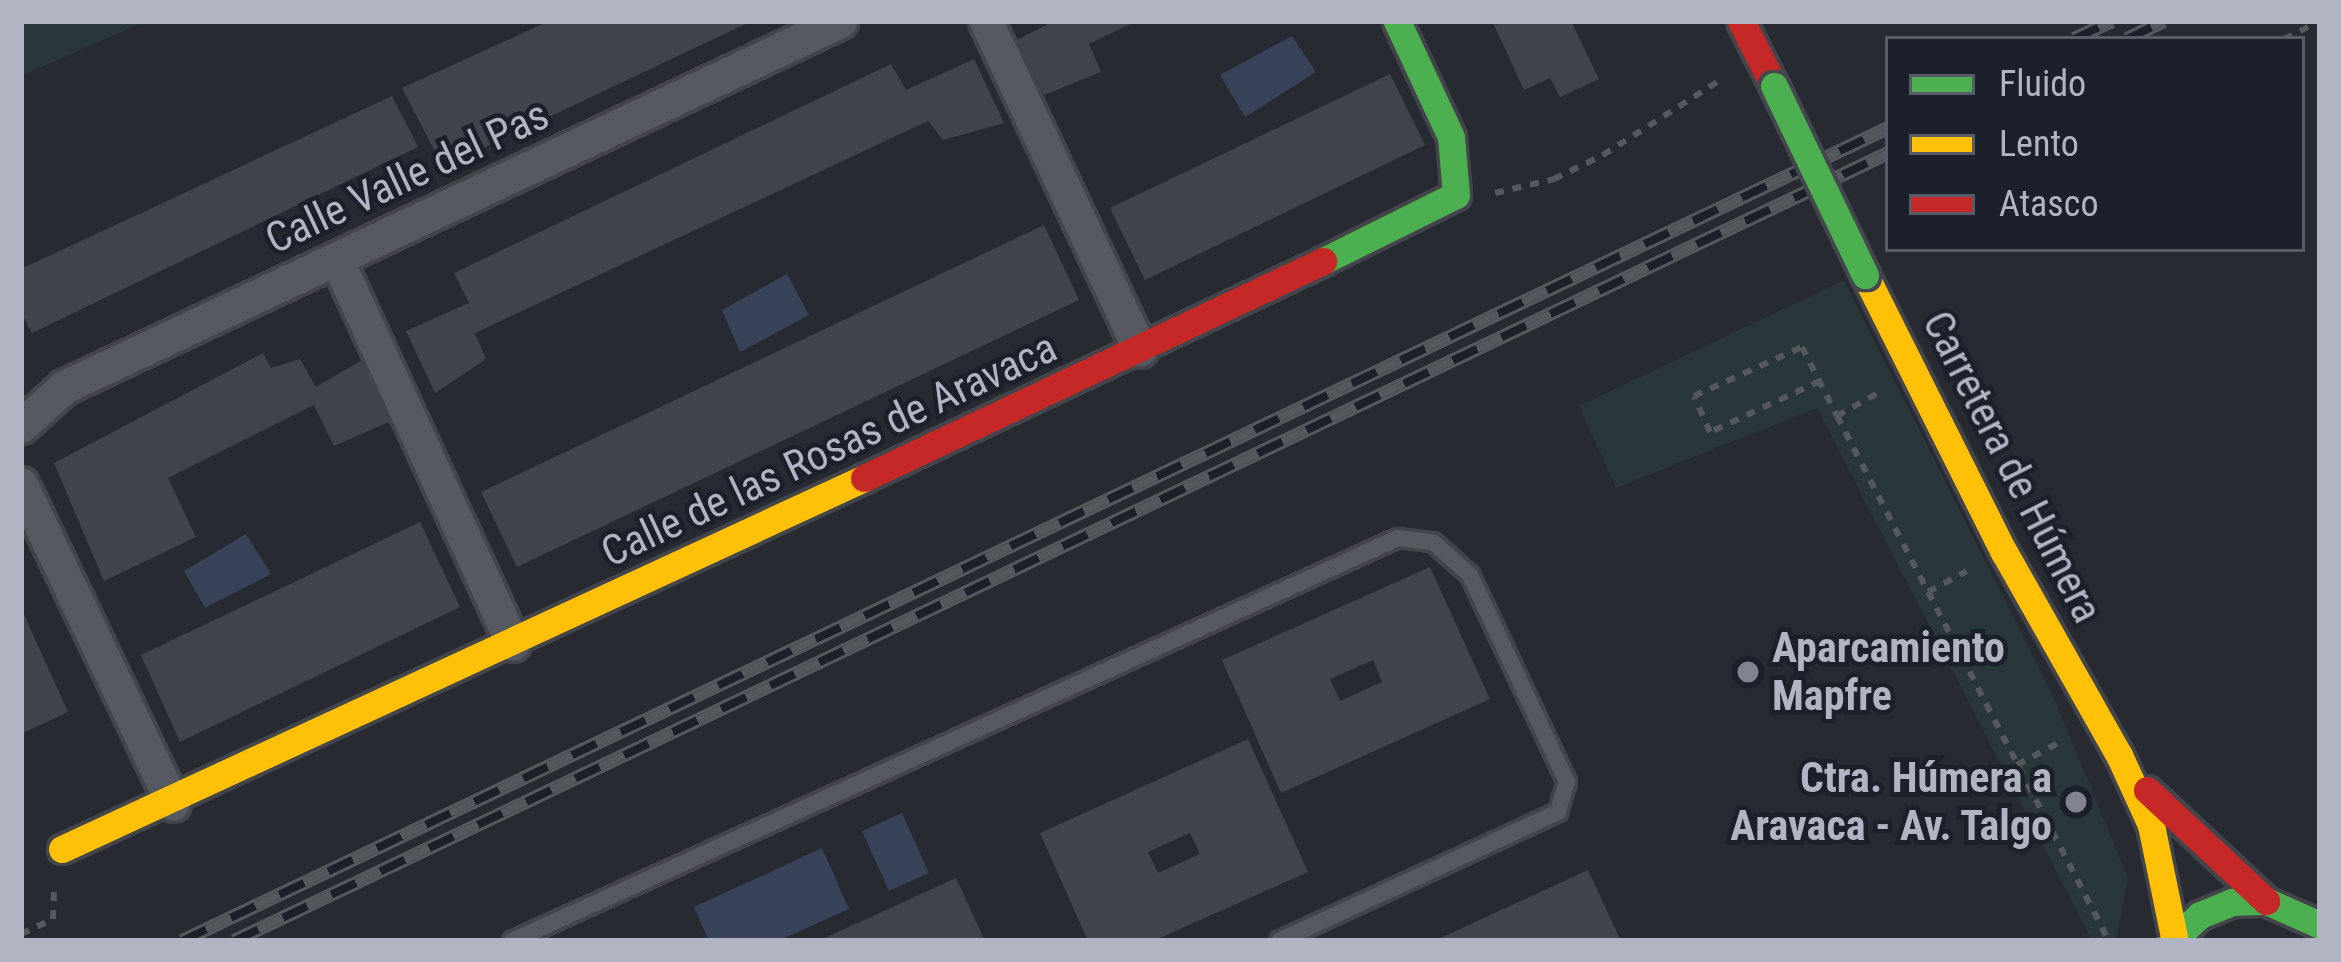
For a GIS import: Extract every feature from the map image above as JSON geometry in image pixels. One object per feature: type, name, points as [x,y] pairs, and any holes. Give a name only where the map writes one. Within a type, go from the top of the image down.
[{"type":"street","name":"Calle Valle del Pas","points":[[21,425],[64,387],[840,21]]},
{"type":"street","points":[[986,21],[1140,350]]},
{"type":"street","points":[[1397,21],[1451,137],[1456,195]]},
{"type":"street","name":"Carretera de Húmera","points":[[1741,21],[2005,552],[2119,755],[2151,825],[2173,939]]},
{"type":"street","name":"Calle de las Rosas de Aravaca","points":[[62,849],[173,804],[1140,350],[1456,195]]},
{"type":"street","points":[[337,260],[513,644]]},
{"type":"street","points":[[21,484],[173,804]]},
{"type":"street","name":"Carretera de Húmera","points":[[2119,755],[2173,821],[2266,901],[2320,925]]},
{"type":"street","points":[[2173,939],[2216,908],[2266,901]]},
{"type":"lane","points":[[512,941],[1398,538],[1432,542],[1470,575],[1567,782],[1558,812],[1279,941]]},
{"type":"path","points":[[2290,36],[2320,21]]},
{"type":"path","points":[[1456,195],[1515,191],[1554,179],[1665,120],[1728,75]]},
{"type":"path","points":[[1820,381],[1710,432],[1694,396],[1802,347],[1820,381],[2017,765],[2109,941]]},
{"type":"path","points":[[1838,416],[1884,390]]},
{"type":"path","points":[[1928,592],[1975,566]]},
{"type":"path","points":[[2017,765],[2062,741]]},
{"type":"path","points":[[21,934],[52,919],[52,895]]},
{"type":"shaded area","points":[[21,21],[147,21],[21,76]]},
{"type":"shaded area","points":[[1844,280],[2053,696],[2128,878],[2116,941],[2092,941],[1817,408],[1616,488],[1579,406]]},
{"type":"water","points":[[1292,36],[1316,72],[1245,117],[1220,75]]},
{"type":"water","points":[[787,274],[809,315],[740,352],[722,310]]},
{"type":"water","points":[[246,534],[271,574],[205,608],[184,571]]},
{"type":"water","points":[[902,813],[929,873],[889,891],[862,831]]},
{"type":"water","points":[[822,848],[849,909],[778,941],[709,941],[694,907]]},
{"type":"building","points":[[549,21],[752,21],[443,167],[402,88]]},
{"type":"building","points":[[1054,21],[1136,21],[1089,44],[1101,72],[1044,95],[1017,40]]},
{"type":"building","points":[[1492,21],[1571,21],[1599,79],[1560,97],[1550,78],[1524,90]]},
{"type":"building","points":[[974,59],[1004,123],[943,140],[928,121],[475,333],[486,359],[435,393],[406,331],[469,303],[454,273],[891,64],[906,90]]},
{"type":"building","points":[[1390,74],[1425,145],[1145,280],[1110,208]]},
{"type":"building","points":[[392,96],[418,147],[32,333],[21,313],[21,269]]},
{"type":"building","points":[[1044,225],[1079,300],[517,567],[481,492]]},
{"type":"building","points":[[263,353],[271,368],[300,359],[316,387],[364,359],[389,422],[334,446],[314,405],[168,478],[196,537],[104,581],[54,463]]},
{"type":"building","points":[[420,522],[460,607],[180,742],[141,655]]},
{"type":"building","points":[[1430,567],[1490,699],[1281,793],[1222,660]],"holes":[[[1373,660],[1382,682],[1340,701],[1330,679]]]},
{"type":"building","points":[[21,608],[68,712],[21,734]]},
{"type":"building","points":[[1248,739],[1308,872],[1153,941],[1088,941],[1040,833]],"holes":[[[1190,833],[1200,854],[1158,873],[1148,852]]]},
{"type":"building","points":[[1588,870],[1621,941],[1434,941]]},
{"type":"building","points":[[956,878],[985,941],[818,941]]},
{"type":"railway","points":[[2080,36],[2112,21]]},
{"type":"railway","points":[[2133,36],[2164,21]]},
{"type":"railway","points":[[182,941],[1885,129]]},
{"type":"railway","points":[[234,941],[1885,154]]},
{"type":"traffic: fast","points":[[1323,261],[1456,195],[1451,137],[1397,21]]},
{"type":"traffic: fast","points":[[1774,86],[1865,275]]},
{"type":"traffic: fast","points":[[2172,941],[2200,915],[2232,902],[2266,901],[2320,925]]},
{"type":"traffic: slow","points":[[1865,275],[2004,552],[2119,755],[2151,825],[2174,937]]},
{"type":"traffic: slow","points":[[62,849],[864,478]]},
{"type":"traffic: jam","points":[[1741,21],[1774,86]]},
{"type":"traffic: jam","points":[[864,478],[1323,261]]},
{"type":"traffic: jam","points":[[2147,790],[2266,901]]},
{"type":"place","name":"Aparcamiento Mapfre","points":[[1748,672]]},
{"type":"place","name":"Ctra. Húmera a Aravaca - Av. Talgo","points":[[2076,802]]}]
